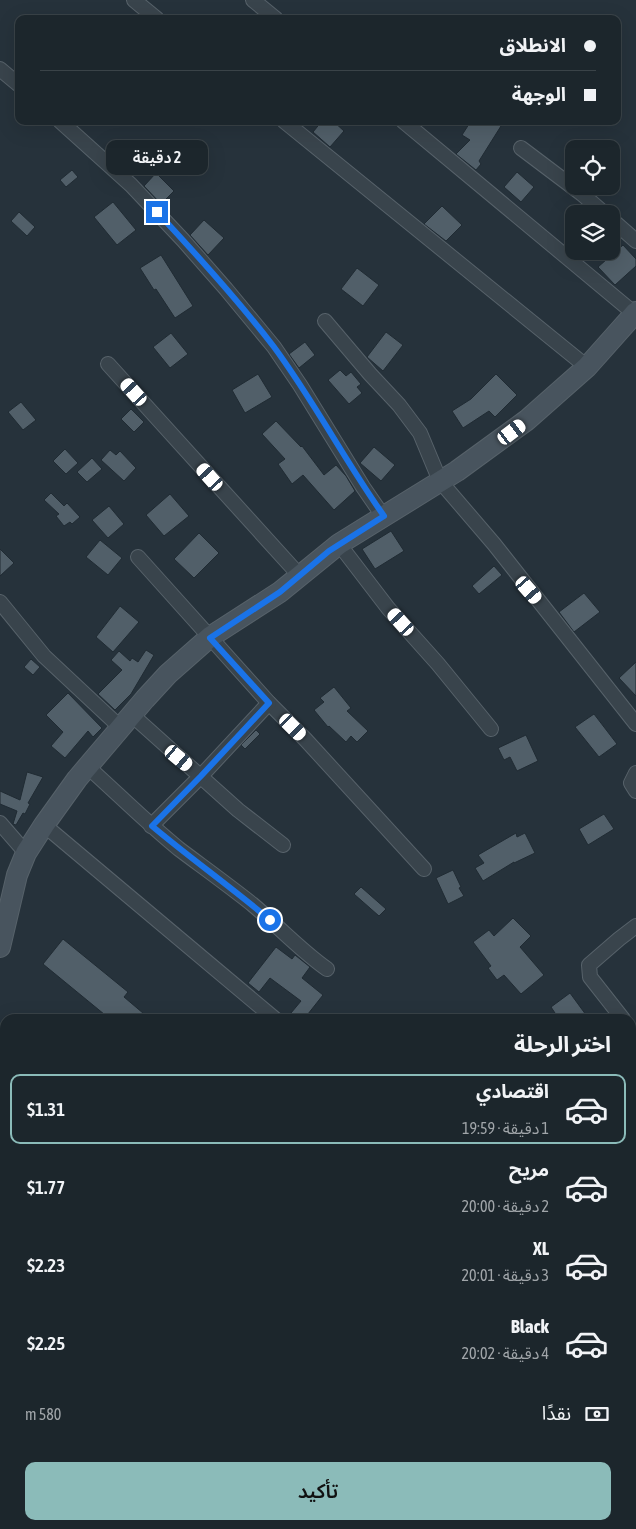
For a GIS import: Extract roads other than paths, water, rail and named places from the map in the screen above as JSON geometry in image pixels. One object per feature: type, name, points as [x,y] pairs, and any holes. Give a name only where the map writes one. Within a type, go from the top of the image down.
[{"type":"street","points":[[134,0],[152,15]]},
{"type":"street","points":[[253,0],[271,15]]},
{"type":"street","points":[[0,69],[15,81]]},
{"type":"street","points":[[64,125],[131,185],[226,289],[274,348],[300,385],[363,488],[384,516]]},
{"type":"street","points":[[289,125],[587,367]]},
{"type":"street","points":[[0,947],[18,875],[26,853],[44,825],[88,767],[168,674],[210,638],[280,592],[339,544],[440,481],[497,443],[527,420],[587,367],[635,313],[408,125]]},
{"type":"street","points":[[521,148],[595,205]]},
{"type":"street","points":[[620,227],[636,241]]},
{"type":"street","points":[[325,321],[399,405],[420,433],[440,481],[494,544],[636,724]]},
{"type":"street","points":[[108,364],[300,576]]},
{"type":"street","points":[[339,544],[388,608],[491,728]]},
{"type":"street","points":[[138,557],[269,703],[317,752],[424,869]]},
{"type":"street","points":[[0,602],[44,656],[127,721],[168,749],[238,810],[284,844]]},
{"type":"street","points":[[152,826],[269,703]]},
{"type":"street","points":[[88,767],[180,850],[228,884],[315,961],[327,969]]},
{"type":"street","points":[[636,773],[631,783],[636,791]]},
{"type":"street","points":[[0,823],[26,853]]},
{"type":"street","points":[[44,825],[269,1014]]},
{"type":"street","points":[[619,1014],[590,977],[589,965],[636,926]]}]
